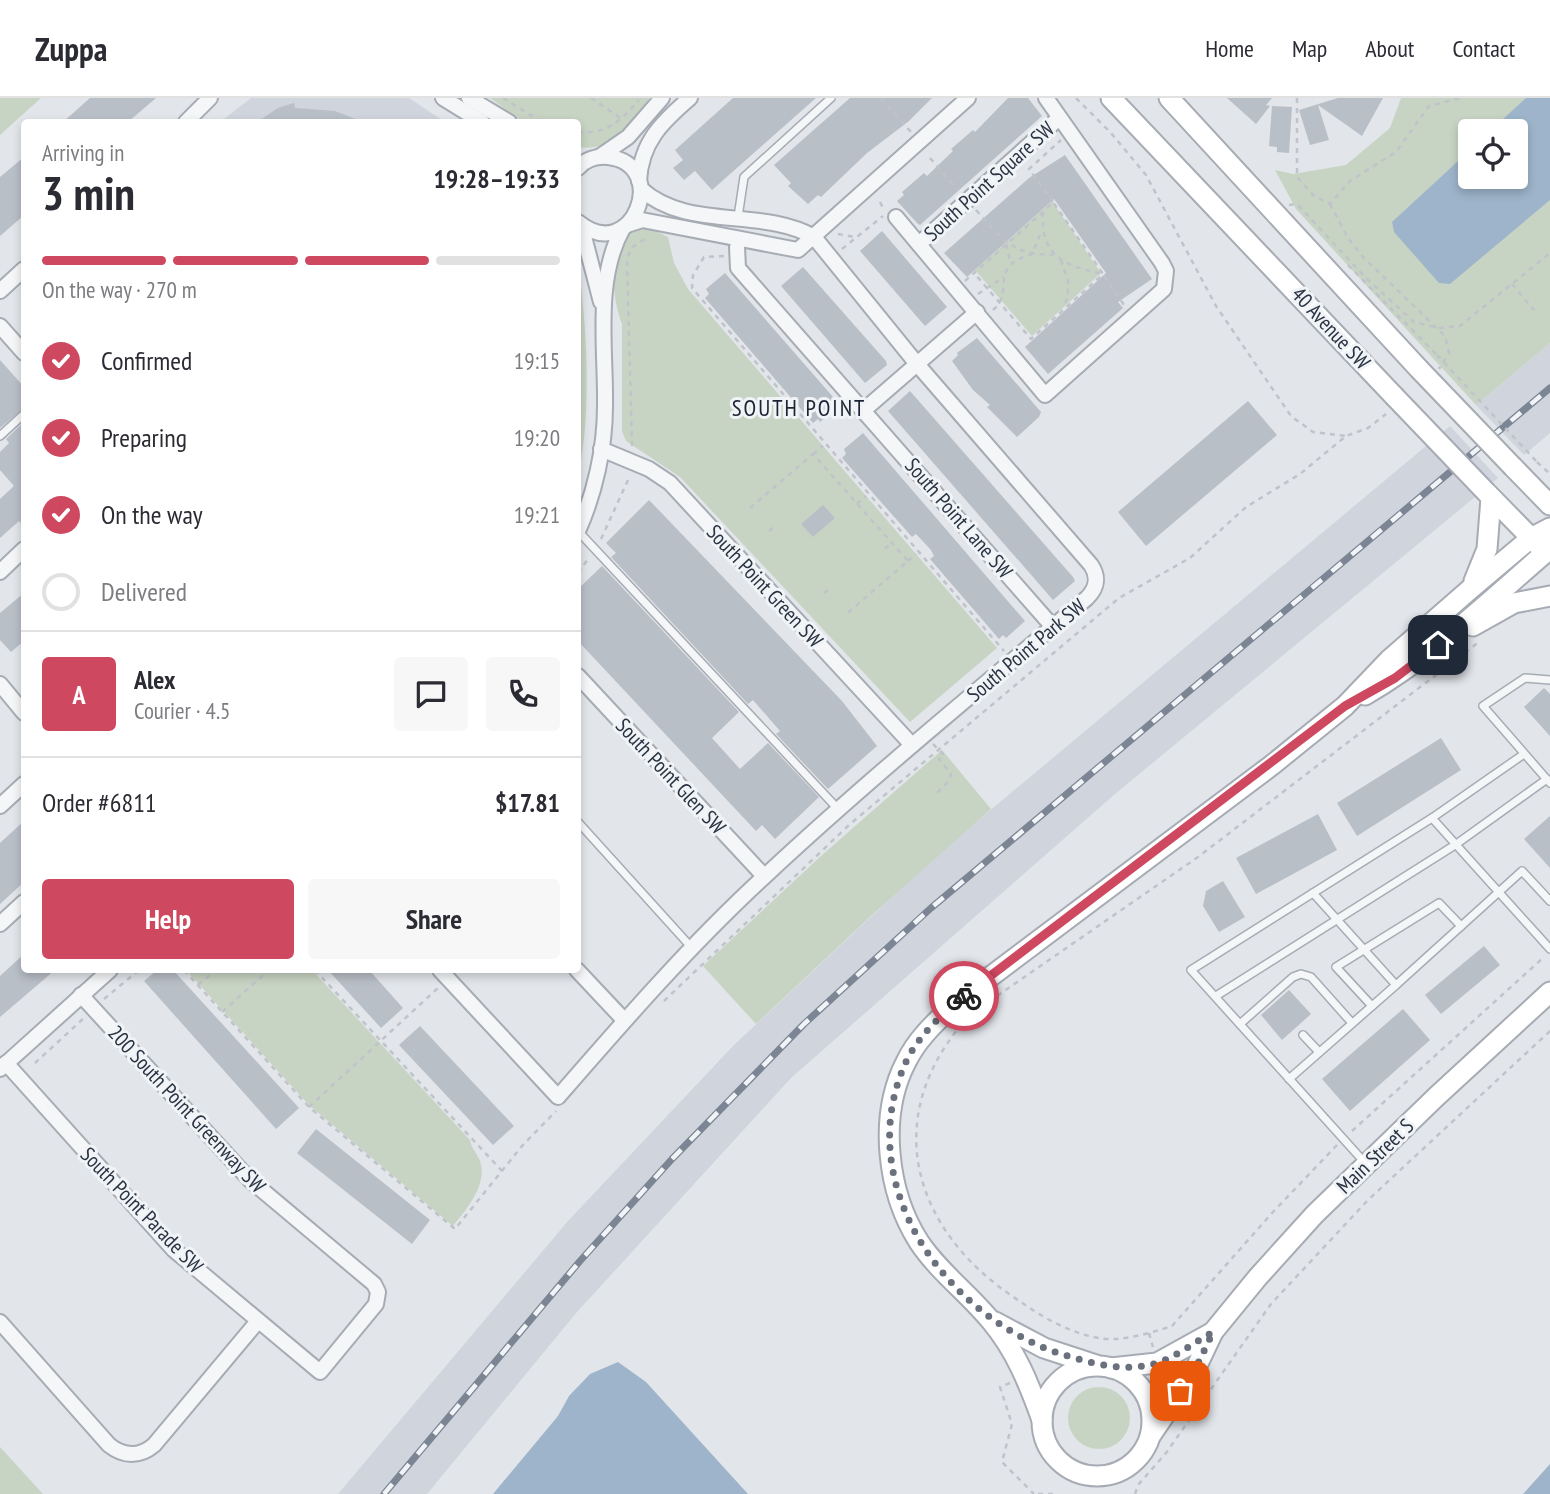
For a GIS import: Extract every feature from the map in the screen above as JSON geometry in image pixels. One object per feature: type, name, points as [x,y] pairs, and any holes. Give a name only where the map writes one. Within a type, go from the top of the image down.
[{"type":"main road","name":"40 Avenue SW","points":[[1111,98],[1391,404],[1544,548]]},
{"type":"main road","name":"40 Avenue SW","points":[[1170,100],[1427,371],[1550,506]]},
{"type":"main road","points":[[1468,591],[1486,556],[1489,495]]},
{"type":"main road","points":[[991,1320],[1044,1348],[1127,1375],[1140,1386],[1149,1401],[1151,1435],[1143,1451],[1131,1465],[1115,1473],[1097,1476],[1080,1474],[1058,1459],[1045,1437],[1042,1420],[1023,1368],[991,1320],[936,1264],[918,1240],[903,1210],[893,1177],[890,1132],[895,1096],[905,1062],[927,1031],[958,1001],[1345,706],[1395,678],[1438,645],[1544,548],[1550,527]]},
{"type":"main road","points":[[1345,706],[1389,660],[1468,591],[1544,548]]},
{"type":"main road","points":[[1438,645],[1514,603],[1550,596]]},
{"type":"main road","name":"Main Street S","points":[[1151,1435],[1194,1372],[1213,1332],[1315,1214],[1550,992]]},
{"type":"main road","name":"Main Street S","points":[[1104,1367],[1157,1363],[1213,1332]]},
{"type":"main road","points":[[1042,1420],[1045,1403],[1053,1388],[1072,1372],[1104,1367]]},
{"type":"street","points":[[189,119],[210,98]]},
{"type":"street","points":[[443,98],[477,119]]},
{"type":"street","points":[[469,98],[504,119]]},
{"type":"street","points":[[590,157],[628,136],[662,98]]},
{"type":"street","points":[[581,524],[588,506],[601,449],[605,410],[604,314],[610,256],[625,226],[639,208],[644,148],[661,123],[690,98]]},
{"type":"street","points":[[581,225],[601,233],[642,220],[798,250],[968,98]]},
{"type":"street","name":"South Point Square SW","points":[[891,216],[919,244],[1045,395],[1164,289],[1166,271],[1046,98]]},
{"type":"street","name":"South Point Square SW","points":[[919,244],[1059,118]]},
{"type":"street","name":"South Point Park SW","points":[[443,973],[558,1097],[624,1020],[764,876],[912,745],[1054,627],[1094,591],[1097,581],[1093,569],[917,364],[814,237],[796,227],[684,211],[664,205],[640,185],[623,162],[590,157]]},
{"type":"street","points":[[581,231],[604,314]]},
{"type":"street","name":"South Point Lane SW","points":[[737,252],[738,268],[1054,627]]},
{"type":"street","points":[[0,291],[21,272]]},
{"type":"street","points":[[864,410],[976,311]]},
{"type":"street","points":[[0,326],[21,350]]},
{"type":"street","name":"South Point Green SW","points":[[601,449],[649,469],[670,483],[912,745]]},
{"type":"street","points":[[0,572],[21,553]]},
{"type":"street","name":"South Point Glen SW","points":[[581,679],[764,876]]},
{"type":"street","points":[[0,684],[21,709]]},
{"type":"street","points":[[0,806],[21,787]]},
{"type":"street","points":[[0,924],[21,905]]},
{"type":"street","points":[[3,1066],[107,973]]},
{"type":"street","points":[[580,973],[624,1020]]},
{"type":"street","name":"200 South Point Greenway SW","points":[[81,995],[250,1180],[374,1284],[378,1292],[376,1304],[320,1372]]},
{"type":"street","name":"South Point Parade SW","points":[[3,1066],[174,1250],[320,1372]]},
{"type":"street","points":[[0,1322],[109,1445],[131,1454],[142,1453],[154,1445],[258,1321]]},
{"type":"lane","points":[[738,217],[744,177],[831,98]]},
{"type":"lane","points":[[0,436],[21,417]]},
{"type":"lane","points":[[581,534],[838,809]]},
{"type":"lane","points":[[1216,996],[1455,845],[1548,781],[1483,706],[1525,678],[1550,680]]},
{"type":"lane","points":[[1366,1164],[1191,970],[1432,817],[1524,754]]},
{"type":"lane","points":[[1432,817],[1550,949]]},
{"type":"lane","points":[[581,825],[692,948]]},
{"type":"lane","points":[[1289,1079],[1522,871],[1550,901]]},
{"type":"lane","points":[[1313,893],[1396,985]]},
{"type":"lane","points":[[1372,1006],[1336,967],[1439,903],[1461,926]]},
{"type":"lane","points":[[1542,941],[1550,934]]},
{"type":"lane","points":[[1240,1024],[1293,977],[1301,974],[1311,977],[1352,1023]]},
{"type":"lane","points":[[1303,1035],[1319,1052]]},
{"type":"path","points":[[503,98],[537,119]]},
{"type":"path","points":[[592,98],[622,119]]},
{"type":"path","points":[[581,132],[605,129],[622,119],[641,98]]},
{"type":"path","points":[[881,98],[911,132]]},
{"type":"path","points":[[1076,98],[1111,133],[1146,176],[1216,306],[1276,396],[1301,426],[1313,432],[1346,436]]},
{"type":"path","points":[[1297,98],[1297,177],[1303,187],[1330,204],[1348,238],[1364,258],[1400,296],[1439,327],[1449,353],[1447,360],[1427,371]]},
{"type":"path","points":[[1330,204],[1350,181],[1396,152],[1429,106],[1460,98]]},
{"type":"path","points":[[1070,132],[1029,169],[1132,317]]},
{"type":"path","points":[[930,158],[962,194]]},
{"type":"path","points":[[968,278],[1054,202]]},
{"type":"path","points":[[1550,253],[1460,326],[1439,327],[1414,322],[1366,278],[1297,204],[1289,205],[1550,474]]},
{"type":"path","points":[[974,208],[1006,244],[1011,263]]},
{"type":"path","points":[[1001,303],[1004,277],[1011,263],[1032,254],[1042,227],[1043,212]]},
{"type":"path","points":[[836,250],[841,250],[855,237],[891,216]]},
{"type":"path","points":[[1042,227],[1055,255],[1061,260],[1075,268],[1103,274]]},
{"type":"path","points":[[634,444],[630,430],[627,260],[636,243],[654,234]]},
{"type":"path","points":[[838,234],[855,237]]},
{"type":"path","points":[[1006,244],[1032,254],[1055,255]]},
{"type":"path","points":[[737,252],[704,257],[693,275],[692,288],[1004,650]]},
{"type":"path","points":[[1061,260],[1069,284],[1065,307]]},
{"type":"path","points":[[974,274],[1031,339],[1103,274]]},
{"type":"path","points":[[976,311],[986,287],[1004,277]]},
{"type":"path","points":[[1512,285],[1534,310]]},
{"type":"path","points":[[976,311],[1001,303]]},
{"type":"path","points":[[694,970],[789,880],[937,749],[1119,598],[1189,558],[1246,507],[1300,474],[1346,436],[1368,428],[1391,404]]},
{"type":"path","points":[[750,508],[823,446]]},
{"type":"path","points":[[813,454],[908,561]]},
{"type":"path","points":[[826,482],[832,476]]},
{"type":"path","points":[[581,569],[595,549],[628,480]]},
{"type":"path","points":[[857,504],[866,496]]},
{"type":"path","points":[[769,531],[776,525]]},
{"type":"path","points":[[884,549],[891,542]]},
{"type":"path","points":[[844,616],[916,554]]},
{"type":"path","points":[[824,593],[831,588]]},
{"type":"path","points":[[1149,1333],[1101,1339],[1068,1329],[1003,1291],[961,1252],[939,1226],[928,1202],[916,1153],[920,1102],[929,1075],[954,1033],[971,1014],[1198,857],[1423,682],[1489,635]]},
{"type":"path","points":[[933,744],[944,755],[939,759],[951,778],[936,794]]},
{"type":"path","points":[[187,973],[309,1107],[454,1229]]},
{"type":"path","points":[[198,985],[212,973]]},
{"type":"path","points":[[222,1012],[266,973]]},
{"type":"path","points":[[318,973],[502,1171]]},
{"type":"path","points":[[309,1107],[441,985]]},
{"type":"path","points":[[1135,1494],[1138,1485],[1166,1453],[1271,1304],[1368,1200],[1550,1031]]},
{"type":"path","points":[[1038,1494],[1053,1494]]},
{"type":"shaded area","points":[[251,98],[409,98],[440,119],[224,119]]},
{"type":"shaded area","points":[[1550,343],[1550,433],[1524,455],[1476,405]]},
{"type":"shaded area","points":[[1450,426],[1498,478],[1115,794],[791,1078],[577,1312],[427,1494],[338,1494],[568,1221],[733,1046],[938,854]]},
{"type":"green space","points":[[0,98],[41,98],[0,135]]},
{"type":"green space","points":[[490,98],[649,98],[638,118],[621,135],[600,146],[589,148],[581,147],[581,119],[519,119]]},
{"type":"green space","points":[[1401,98],[1550,98],[1550,343],[1476,405],[1296,209],[1275,170],[1293,174],[1346,165],[1390,128]]},
{"type":"green space","points":[[1052,201],[1101,273],[1032,336],[975,270]]},
{"type":"green space","points":[[648,227],[668,237],[674,263],[688,289],[997,648],[910,722],[680,477],[626,441],[622,431],[622,324],[615,296],[614,265],[624,239],[634,231]]},
{"type":"green space","points":[[581,290],[587,370],[581,457]]},
{"type":"green space","points":[[942,750],[991,809],[872,915],[756,1024],[703,966],[821,856]]},
{"type":"green space","points":[[189,973],[315,973],[470,1140],[482,1170],[475,1196],[453,1226],[309,1105]]},
{"type":"green space","points":[[1099,1387],[1111,1389],[1121,1396],[1128,1406],[1128,1430],[1121,1440],[1111,1447],[1099,1449],[1087,1447],[1077,1440],[1070,1430],[1068,1418],[1070,1406],[1077,1396],[1087,1389]]},
{"type":"green space","points":[[0,1447],[43,1494],[0,1494]]},
{"type":"water","points":[[1526,98],[1550,98],[1550,200],[1450,284],[1439,283],[1394,232],[1392,222],[1458,161],[1458,189],[1528,189],[1528,119],[1503,119]]},
{"type":"water","points":[[618,1362],[646,1382],[748,1494],[493,1494],[558,1416],[569,1396],[590,1374]]},
{"type":"water","points":[[1550,1464],[1550,1494],[1523,1494]]},
{"type":"building","points":[[90,98],[156,98],[132,119],[66,119]]},
{"type":"building","points":[[733,98],[816,98],[712,190],[695,171],[684,180],[673,168],[683,160],[675,150]]},
{"type":"building","points":[[850,98],[932,98],[909,121],[867,153],[821,197],[818,195],[808,204],[788,186],[791,183],[774,165]]},
{"type":"building","points":[[1008,98],[1028,98],[1042,116],[918,224],[897,201],[904,195],[902,192],[924,173],[927,176],[953,151],[951,149],[973,130],[975,132]]},
{"type":"building","points":[[1227,98],[1272,98],[1266,105],[1270,106],[1256,124]]},
{"type":"building","points":[[1338,98],[1383,98],[1362,136],[1318,105],[1329,140],[1310,145],[1299,110]]},
{"type":"building","points":[[294,103],[295,108],[335,111],[355,119],[262,119],[278,108]]},
{"type":"building","points":[[1272,106],[1292,107],[1289,153],[1277,152],[1277,147],[1269,146]]},
{"type":"building","points":[[1065,155],[1152,279],[1118,302],[1123,308],[1048,374],[1025,347],[1106,273],[1054,199],[967,277],[944,253],[1029,178]]},
{"type":"building","points":[[21,160],[21,218],[0,236],[0,177]]},
{"type":"building","points":[[882,231],[947,307],[925,326],[860,251]]},
{"type":"building","points":[[803,267],[886,361],[887,365],[865,383],[781,286]]},
{"type":"building","points":[[725,273],[840,405],[820,422],[818,419],[813,423],[705,298],[709,294],[706,289]]},
{"type":"building","points":[[977,338],[1041,412],[1017,437],[987,407],[990,405],[973,390],[952,361],[957,353]]},
{"type":"building","points":[[0,360],[21,384],[21,410],[0,428]]},
{"type":"building","points":[[910,391],[1073,577],[1075,581],[1053,600],[888,411]]},
{"type":"building","points":[[1248,401],[1277,435],[1146,546],[1118,512]]},
{"type":"building","points":[[21,425],[21,523],[19,521],[0,538],[0,499],[14,486],[0,470],[0,452],[9,443],[6,439]]},
{"type":"building","points":[[863,433],[1025,621],[1006,638],[1003,635],[999,639],[930,559],[934,556],[931,550],[916,534],[912,537],[842,458],[846,454],[844,449]]},
{"type":"building","points":[[649,500],[842,701],[877,746],[828,789],[776,734],[780,731],[753,700],[748,704],[611,557],[616,553],[606,543]]},
{"type":"building","points":[[823,505],[835,518],[813,537],[801,524]]},
{"type":"building","points":[[602,566],[739,712],[712,738],[740,769],[768,743],[819,797],[775,839],[762,825],[756,831],[581,644],[581,586]]},
{"type":"building","points":[[21,596],[21,644],[11,652],[0,640],[0,613]]},
{"type":"building","points":[[1544,688],[1550,694],[1550,736],[1524,707]]},
{"type":"building","points":[[1441,738],[1461,770],[1357,836],[1337,803]]},
{"type":"building","points":[[1318,814],[1337,850],[1256,894],[1236,858]]},
{"type":"building","points":[[1550,816],[1550,868],[1524,839]]},
{"type":"building","points":[[21,824],[21,885],[0,904],[0,843]]},
{"type":"building","points":[[1223,881],[1245,917],[1219,932],[1203,906],[1206,891]]},
{"type":"building","points":[[1484,946],[1500,965],[1441,1014],[1425,995]]},
{"type":"building","points":[[21,957],[21,973],[51,973],[0,1017],[0,976]]},
{"type":"building","points":[[153,973],[176,973],[299,1108],[276,1129],[144,981]]},
{"type":"building","points":[[331,973],[372,973],[403,1008],[381,1028]]},
{"type":"building","points":[[1289,990],[1311,1014],[1282,1040],[1261,1015]]},
{"type":"building","points":[[1403,1009],[1430,1040],[1350,1111],[1322,1079]]},
{"type":"building","points":[[420,1026],[514,1126],[493,1145],[399,1045]]},
{"type":"building","points":[[316,1129],[430,1220],[412,1244],[297,1153]]},
{"type":"railway","points":[[384,1494],[580,1261],[672,1159],[804,1024],[931,908],[1550,388]]},
{"type":"way so far","points":[[964,996],[927,1031],[905,1062],[895,1096],[890,1132],[893,1177],[903,1210],[918,1240],[957,1289],[991,1320],[1044,1348],[1097,1366],[1111,1368],[1157,1363],[1213,1332],[1194,1372],[1180,1391]]},
{"type":"district","name":"SOUTH POINT","points":[[799,407]]},
{"type":"route","points":[[964,996],[1272,765],[1345,706],[1395,678],[1438,645]]}]
